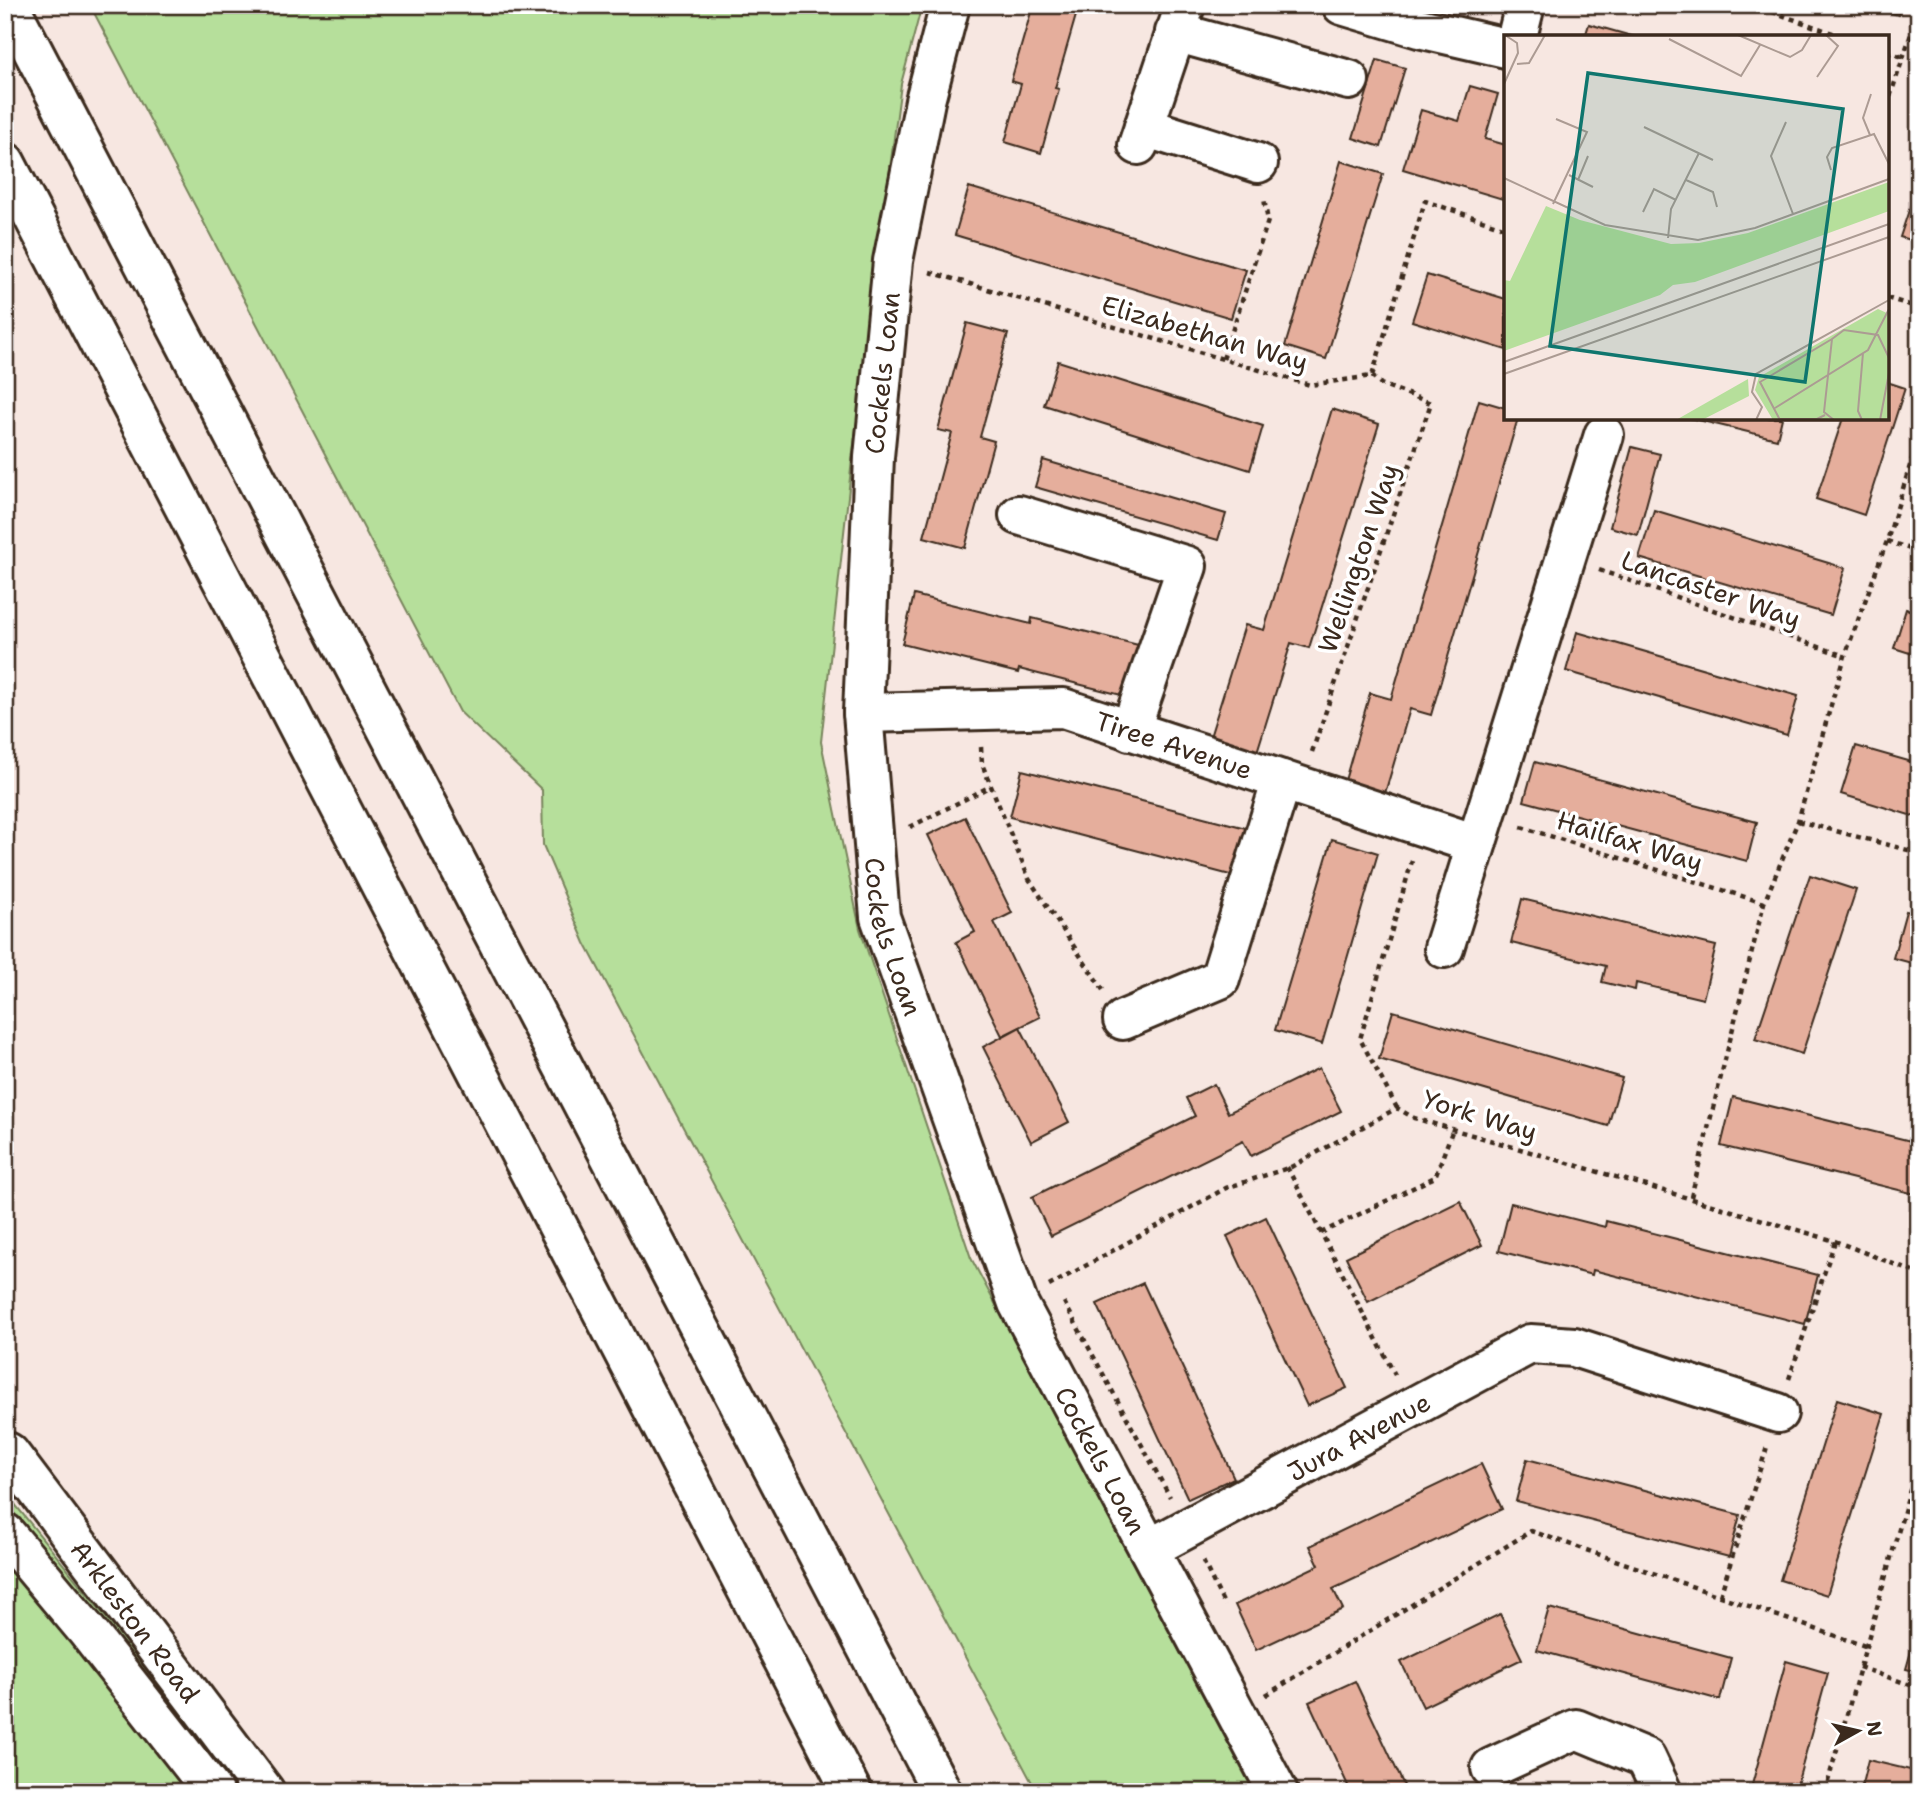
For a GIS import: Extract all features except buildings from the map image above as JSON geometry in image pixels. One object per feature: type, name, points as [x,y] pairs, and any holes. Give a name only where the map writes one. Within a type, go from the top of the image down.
[{"type":"main road","points":[[9,5],[942,1792]]},
{"type":"main road","name":"Cockels Loan","points":[[950,5],[925,101],[893,261],[874,457],[863,713],[880,917],[1018,1303],[1149,1549],[1252,1704],[1278,1792]]},
{"type":"main road","points":[[1342,5],[1419,28],[1504,48]]},
{"type":"main road","points":[[1518,35],[1525,5]]},
{"type":"main road","points":[[1258,163],[1141,136],[1180,19],[1349,80]]},
{"type":"main road","points":[[5,162],[852,1792]]},
{"type":"main road","points":[[1444,948],[1604,435]]},
{"type":"main road","points":[[1018,515],[1187,566],[1130,731]]},
{"type":"main road","name":"Tiree Avenue","points":[[863,713],[1063,708],[1423,827],[1480,830]]},
{"type":"main road","points":[[1123,1020],[1220,979],[1291,783]]},
{"type":"main road","name":"Jura Avenue","points":[[1149,1549],[1530,1344],[1574,1347],[1778,1413]]},
{"type":"main road","name":"Arkleston Road","points":[[5,1451],[9,1452],[265,1792]]},
{"type":"main road","points":[[5,1533],[88,1631],[213,1792]]},
{"type":"main road","points":[[1491,1768],[1576,1729],[1646,1758],[1662,1792]]},
{"type":"path","points":[[1753,5],[1838,35]]},
{"type":"path","points":[[1889,100],[1919,10]]},
{"type":"path","points":[[1889,53],[1903,57]]},
{"type":"path","points":[[1223,359],[1268,222],[1258,163]]},
{"type":"path","points":[[1372,376],[1425,201],[1504,227]]},
{"type":"path","name":"Elizabethan Way","points":[[893,261],[1310,386],[1372,376]]},
{"type":"path","points":[[1889,299],[1919,308]]},
{"type":"path","name":"Wellington Way","points":[[1291,783],[1430,403],[1381,384],[1372,376]]},
{"type":"path","points":[[1691,1198],[1764,903],[1798,821],[1845,656],[1887,541],[1919,436]]},
{"type":"path","points":[[1887,541],[1919,552]]},
{"type":"path","name":"Lancaster Way","points":[[1565,558],[1845,656]]},
{"type":"path","points":[[979,710],[982,764],[1029,880],[1123,1020]]},
{"type":"path","points":[[907,828],[991,786]]},
{"type":"path","points":[[1798,821],[1919,853]]},
{"type":"path","points":[[1397,1108],[1360,1039],[1423,827]]},
{"type":"path","name":"Hailfax Way","points":[[1480,830],[1764,903]]},
{"type":"path","name":"York Way","points":[[1018,1303],[1226,1188],[1287,1167],[1397,1108],[1414,1118],[1835,1241],[1919,1274]]},
{"type":"path","points":[[1321,1233],[1435,1177],[1453,1129]]},
{"type":"path","points":[[1287,1167],[1411,1406]]},
{"type":"path","points":[[1048,1271],[1054,1284]]},
{"type":"path","points":[[1060,1296],[1188,1528],[1228,1611]]},
{"type":"path","points":[[1825,1792],[1919,1458]]},
{"type":"path","points":[[1252,1704],[1531,1531],[1865,1646]]},
{"type":"path","points":[[1859,1667],[1919,1688]]},
{"type":"path","points":[[1252,1704],[1262,1682]]},
{"type":"green space","points":[[90,5],[922,5],[901,84],[852,460],[821,742],[860,929],[971,1258],[1254,1792],[1037,1792],[585,943],[543,845],[542,790],[460,712]]},
{"type":"green space","points":[[5,1492],[247,1792],[5,1792]]}]
